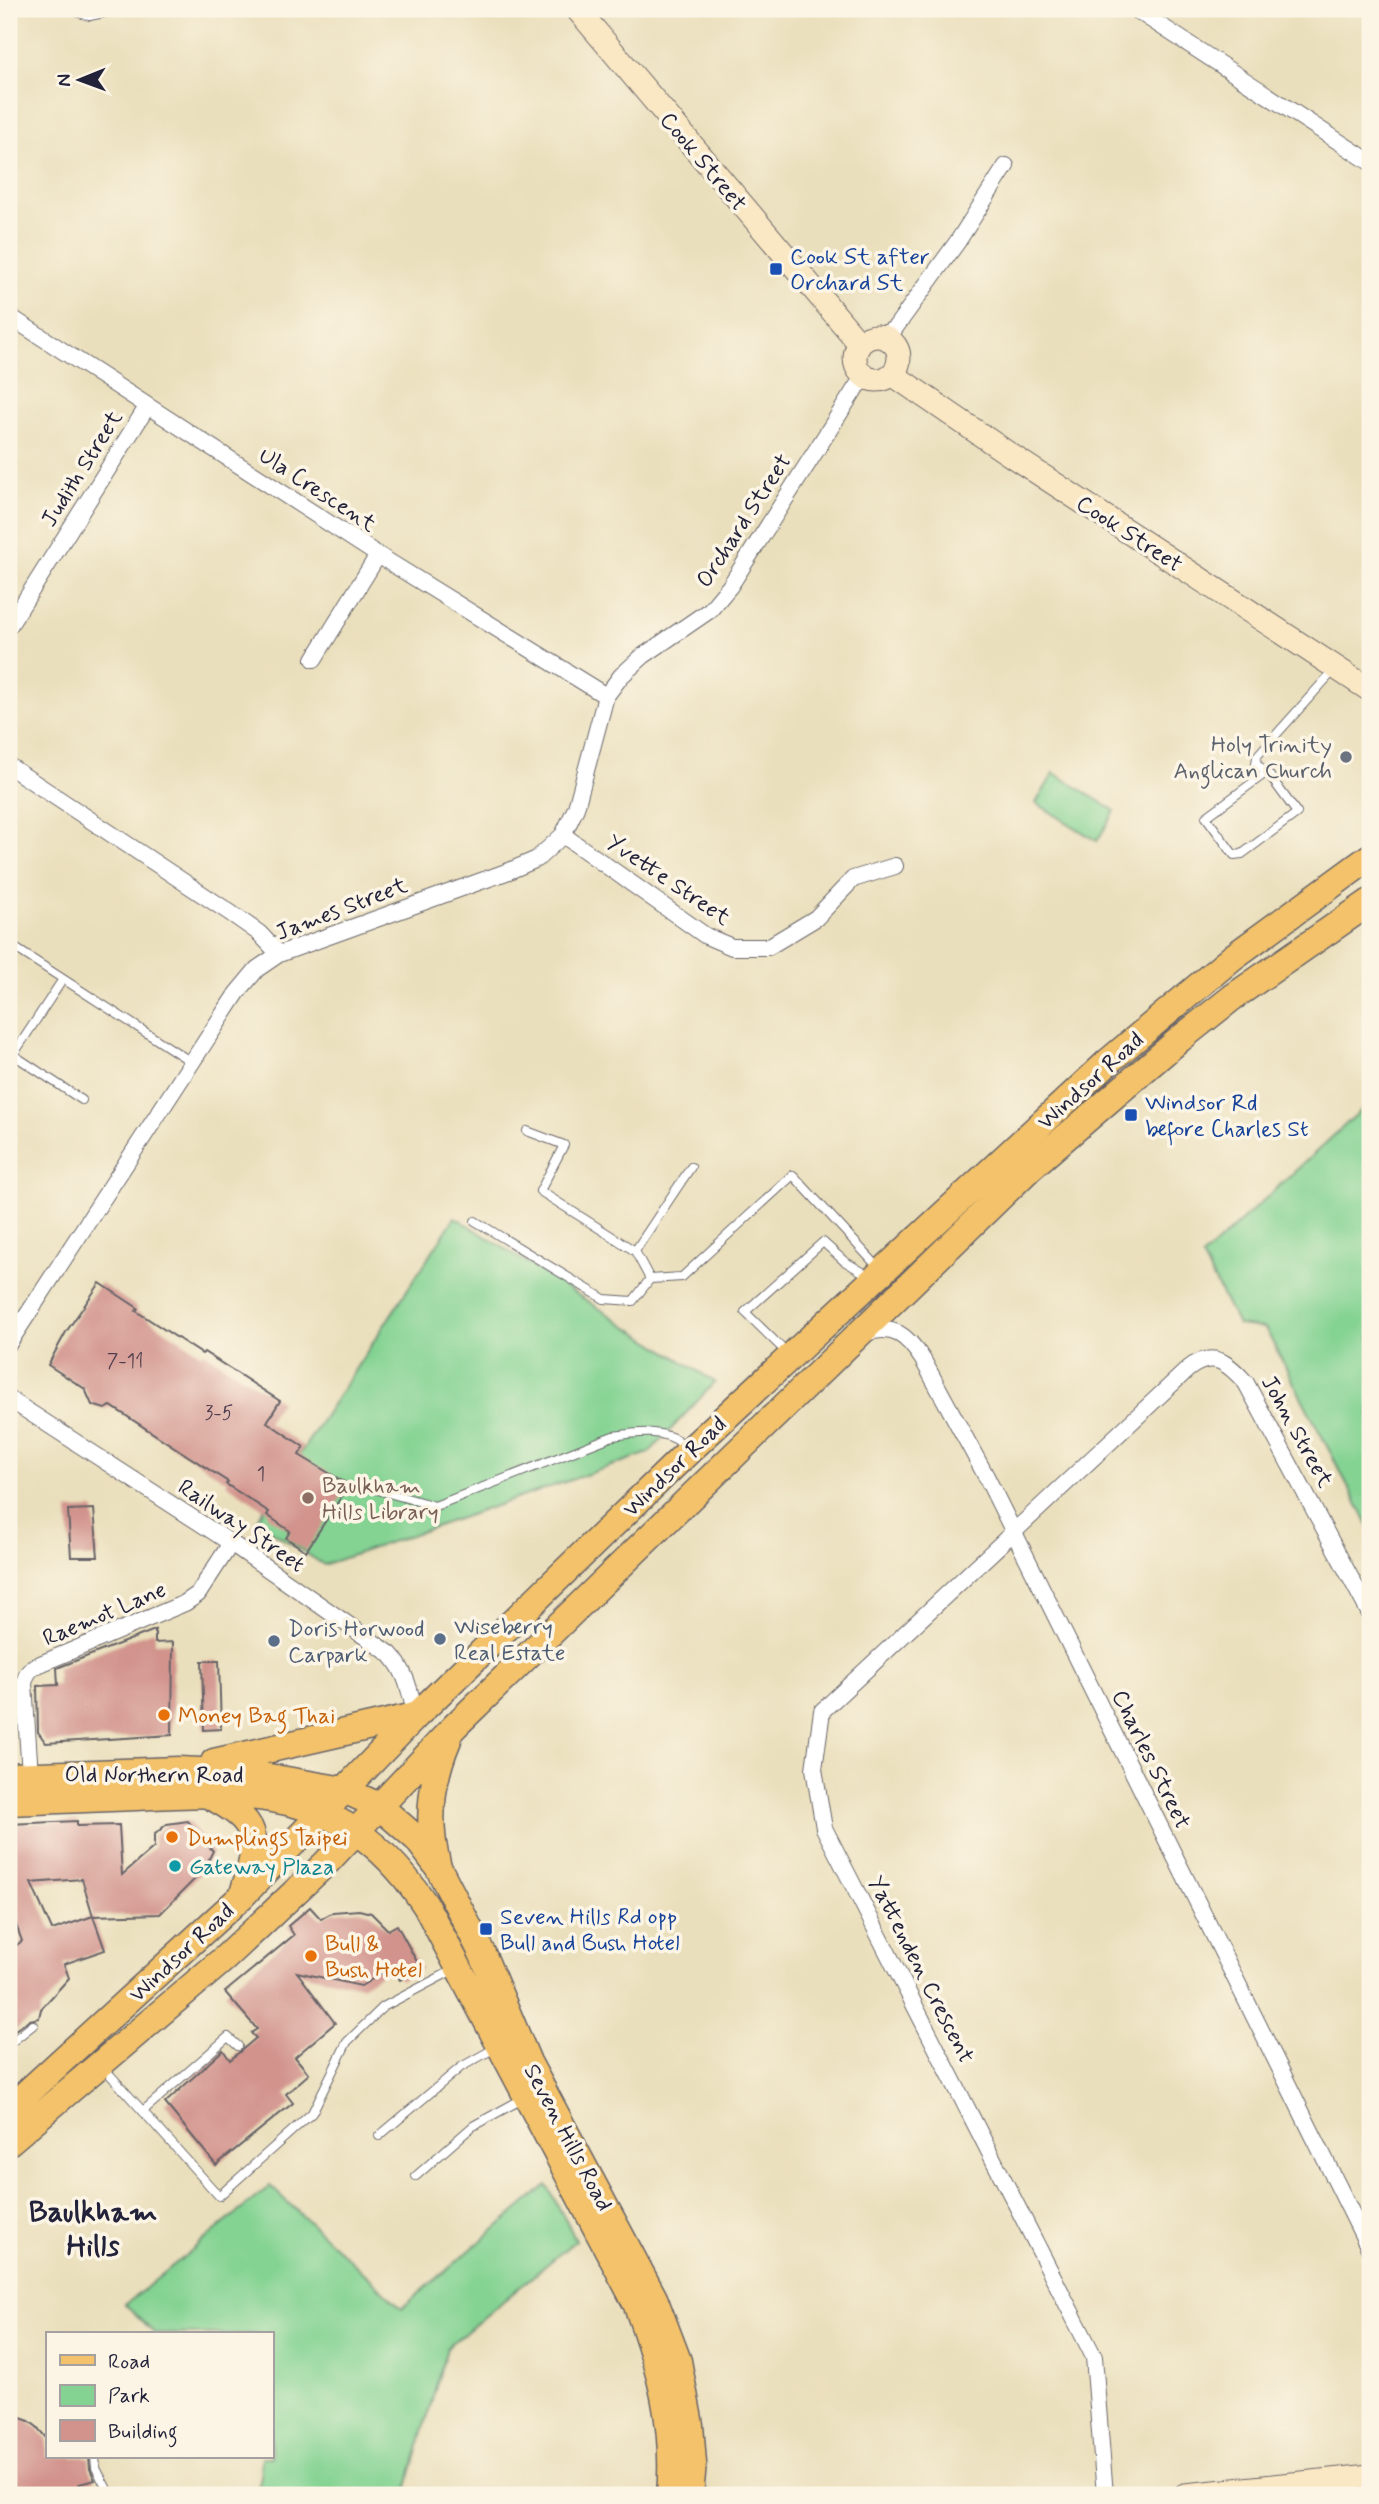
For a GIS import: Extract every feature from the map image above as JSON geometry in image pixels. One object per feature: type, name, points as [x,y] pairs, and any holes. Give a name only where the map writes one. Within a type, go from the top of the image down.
[{"type":"main road","name":"Cook Street","points":[[577,9],[860,344]]},
{"type":"main road","points":[[881,336],[895,345],[899,360],[880,376],[862,374],[855,360],[860,344],[866,339],[881,336]]},
{"type":"main road","name":"Cook Street","points":[[880,376],[1370,690]]},
{"type":"main road","name":"Windsor Road","points":[[12,2103],[242,1896],[416,1716],[690,1450],[1109,1061],[1233,957],[1370,857]]},
{"type":"main road","name":"Windsor Road","points":[[9,2142],[95,2063],[225,1958],[326,1863],[455,1726],[1030,1168],[1180,1039],[1250,984],[1370,902]]},
{"type":"main road","points":[[178,1770],[416,1716]]},
{"type":"main road","points":[[438,1867],[432,1844],[432,1789],[455,1726]]},
{"type":"main road","name":"Old Northern Road","points":[[19,1776],[178,1770],[246,1773],[344,1790],[379,1806]]},
{"type":"main road","points":[[203,1793],[235,1809],[250,1829],[255,1848],[242,1896]]},
{"type":"main road","name":"Old Northern Road","points":[[9,1802],[203,1793],[262,1796],[304,1805],[356,1831]]},
{"type":"main road","name":"Seven Hills Road","points":[[379,1806],[416,1839],[438,1867],[482,1954],[528,2062],[654,2298],[678,2361],[690,2425],[693,2463],[690,2495]]},
{"type":"main road","name":"Seven Hills Road","points":[[356,1831],[372,1842],[408,1878],[426,1906],[636,2302],[657,2359],[668,2414],[672,2475],[670,2495]]},
{"type":"main road","points":[[1189,2495],[1370,2476]]},
{"type":"street","points":[[80,9],[90,12],[104,9]]},
{"type":"street","points":[[1135,9],[1370,162]]},
{"type":"street","points":[[881,336],[895,328],[901,320],[958,241],[1006,166]]},
{"type":"street","name":"Ula Crescent","points":[[9,317],[378,555],[606,696]]},
{"type":"street","name":"Orchard Street","points":[[606,696],[621,676],[643,656],[710,610],[730,586],[857,386],[880,376]]},
{"type":"street","name":"Judith Street","points":[[9,625],[147,407]]},
{"type":"street","points":[[314,659],[378,555]]},
{"type":"street","name":"James Street","points":[[9,1343],[237,993],[257,970],[279,954],[537,859],[563,835],[576,808],[606,696]]},
{"type":"street","points":[[9,766],[232,914],[259,933],[279,954]]},
{"type":"street","name":"Yvette Street","points":[[563,835],[706,936],[732,947],[768,947],[816,918],[853,879],[895,866]]},
{"type":"street","name":"Charles Street","points":[[859,1334],[881,1328],[896,1332],[912,1342],[986,1476],[1018,1527],[1370,2250]]},
{"type":"street","name":"John Street","points":[[1018,1527],[1188,1369],[1198,1361],[1209,1358],[1222,1362],[1246,1383],[1370,1614]]},
{"type":"street","name":"Railway Street","points":[[9,1399],[231,1543],[390,1654],[401,1665],[416,1716]]},
{"type":"street","name":"Yattenden Crescent","points":[[1018,1527],[822,1711],[814,1769],[824,1828],[1094,2357],[1105,2495]]},
{"type":"street","name":"Raemot Lane","points":[[19,1776],[24,1690],[27,1674],[33,1667],[185,1603],[198,1594],[231,1543]]},
{"type":"lane","points":[[1267,772],[1206,817],[1234,855],[1242,854],[1297,813],[1267,772],[1256,764],[1257,756],[1336,668]]},
{"type":"lane","points":[[9,944],[192,1063]]},
{"type":"lane","points":[[63,979],[11,1054],[82,1100]]},
{"type":"lane","points":[[527,1131],[564,1145],[540,1191],[635,1251],[650,1279]]},
{"type":"lane","points":[[635,1251],[691,1167]]},
{"type":"lane","points":[[650,1279],[682,1278],[793,1175],[877,1274]]},
{"type":"lane","points":[[475,1221],[604,1299],[633,1301],[650,1279]]},
{"type":"lane","points":[[790,1356],[745,1312],[823,1242],[844,1261],[877,1274]]},
{"type":"lane","points":[[360,1485],[435,1506],[613,1436],[638,1432],[659,1433],[675,1437],[690,1450]]},
{"type":"lane","points":[[95,2063],[143,2111],[219,2196],[313,2113],[347,2042],[383,2007],[457,1968]]},
{"type":"lane","points":[[9,2043],[33,2025]]},
{"type":"lane","points":[[143,2111],[228,2037],[238,2046]]},
{"type":"lane","points":[[379,2136],[461,2067],[499,2045]]},
{"type":"lane","points":[[12,2103],[61,2075]]},
{"type":"lane","points":[[416,2176],[473,2126],[526,2097]]},
{"type":"lane","points":[[95,2458],[96,2468],[110,2495]]},
{"type":"green space","points":[[1054,773],[1115,811],[1097,841],[1036,803]]},
{"type":"green space","points":[[1370,1102],[1370,1528],[1265,1328],[1238,1325],[1202,1257]]},
{"type":"green space","points":[[455,1217],[715,1382],[649,1453],[324,1565],[256,1521]]},
{"type":"green space","points":[[547,2185],[576,2240],[447,2348],[405,2495],[258,2495],[262,2458],[273,2458],[273,2332],[153,2332],[125,2305],[270,2186],[402,2308]]},
{"type":"building","points":[[100,1283],[138,1308],[136,1311],[280,1401],[267,1422],[304,1447],[299,1455],[349,1485],[306,1551],[286,1538],[290,1531],[267,1515],[269,1512],[226,1484],[228,1482],[111,1406],[105,1409],[92,1405],[85,1389],[48,1365],[66,1332]]},
{"type":"building","points":[[94,1509],[98,1557],[71,1557],[68,1510]]},
{"type":"building","points":[[155,1630],[155,1643],[173,1642],[172,1735],[46,1743],[38,1732],[37,1686],[58,1685],[57,1668]]},
{"type":"building","points":[[202,1661],[219,1661],[221,1729],[204,1730]]},
{"type":"building","points":[[77,1821],[77,1826],[119,1825],[122,1875],[154,1847],[154,1835],[167,1824],[188,1821],[213,1851],[203,1871],[160,1914],[93,1916],[105,1950],[64,1964],[69,1978],[41,2009],[39,2018],[30,2020],[12,2032],[9,2027],[9,1951],[22,1941],[9,1906],[9,1824]],"holes":[[[82,1879],[93,1916],[52,1930],[31,1883]]]},
{"type":"building","points":[[310,1907],[321,1919],[333,1912],[359,1910],[371,1913],[388,1930],[397,1925],[421,1969],[400,1980],[392,1967],[361,1986],[297,1972],[335,2023],[295,2057],[309,2074],[286,2094],[293,2103],[216,2165],[165,2103],[223,2050],[230,2060],[256,2038],[251,2033],[257,2029],[225,1992],[294,1935],[288,1926]]},
{"type":"building","points":[[9,2414],[37,2427],[46,2438],[46,2458],[89,2458],[95,2480],[79,2484],[88,2495],[11,2495],[14,2485],[9,2469]]},
{"type":"place","name":"Cook St after Orchard St","points":[[776,269]]},
{"type":"place","name":"Holy Trinity Anglican Church","points":[[1346,757]]},
{"type":"place","name":"Windsor Rd before Charles St","points":[[1131,1115]]},
{"type":"place","name":"Baulkham Hills Library","points":[[308,1498]]},
{"type":"place","name":"Wiseberry Real Estate","points":[[440,1639]]},
{"type":"place","name":"Doris Horwood Carpark","points":[[274,1641]]},
{"type":"place","name":"Money Bag Thai","points":[[164,1715]]},
{"type":"place","name":"Dumplings Taipei","points":[[172,1837]]},
{"type":"place","name":"Gateway Plaza","points":[[175,1866]]},
{"type":"place","name":"Seven Hills Rd opp Bull and Bush Hotel","points":[[486,1929]]},
{"type":"place","name":"Bull & Bush Hotel","points":[[311,1956]]},
{"type":"district","name":"Baulkham Hills","points":[[93,2228]]}]
